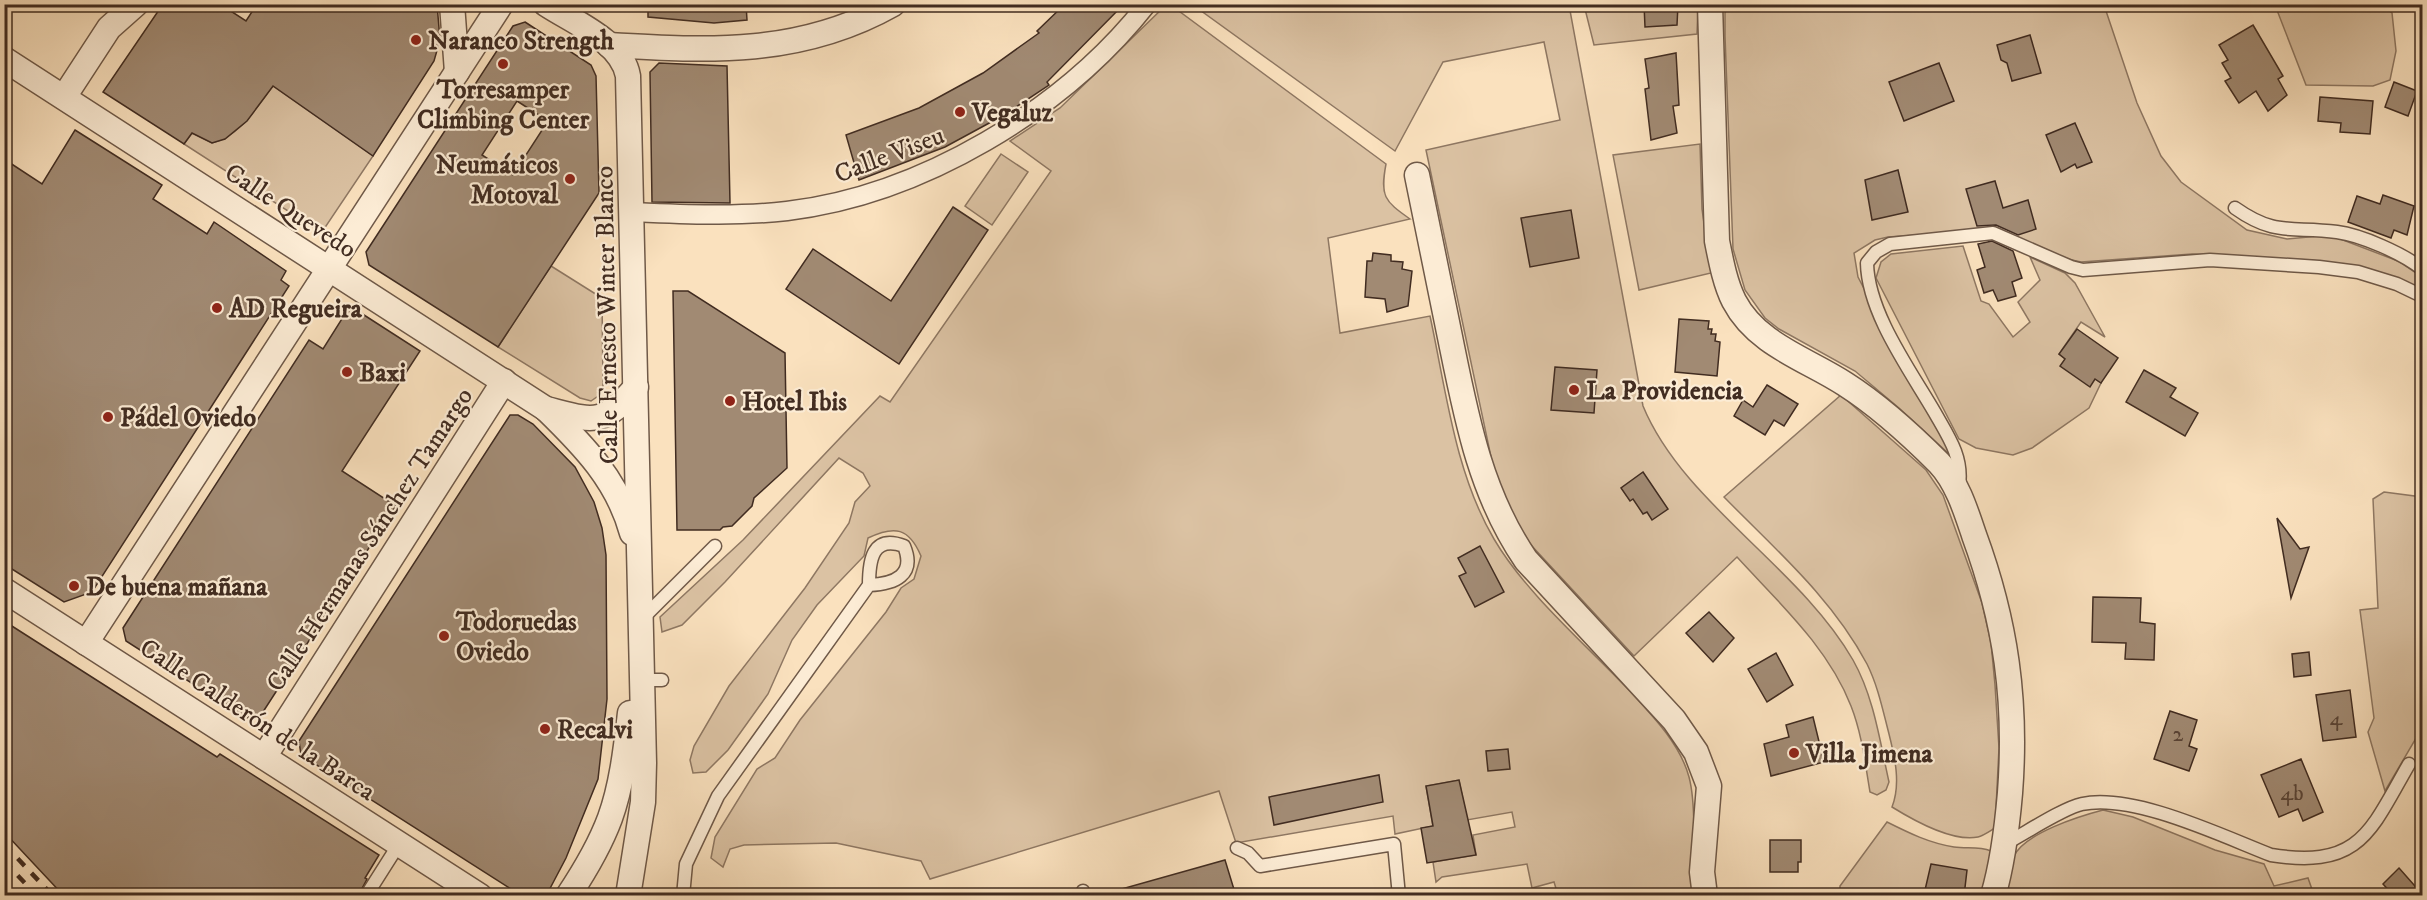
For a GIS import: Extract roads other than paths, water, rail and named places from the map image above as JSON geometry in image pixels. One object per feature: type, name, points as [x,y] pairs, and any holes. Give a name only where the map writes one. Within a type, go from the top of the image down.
[{"type":"street","points":[[64,97],[109,28],[136,4]]},
{"type":"street","points":[[452,4],[457,72]]},
{"type":"street","points":[[86,643],[501,4]]},
{"type":"street","name":"Calle Ernesto Winter Blanco","points":[[546,4],[609,45],[626,64],[632,212],[641,625],[626,751],[610,818],[582,874],[568,896]]},
{"type":"street","points":[[609,45],[695,50],[745,49],[796,41],[848,26],[893,4]]},
{"type":"street","name":"Calle Viseu","points":[[632,212],[722,215],[788,211],[848,199],[888,186],[958,157],[1011,126],[1060,90],[1131,25],[1147,4]]},
{"type":"street","points":[[1710,4],[1717,241],[1724,274],[1734,301],[1747,321],[1773,343],[1845,384],[1866,399],[1940,464],[1958,492],[1992,584],[2006,644],[2012,697],[2013,754],[2005,844],[1993,896]]},
{"type":"street","name":"Calle Quevedo","points":[[8,68],[64,97],[546,409],[586,450],[610,480],[626,510],[640,563]]},
{"type":"street","points":[[1417,175],[1462,399],[1492,503],[1508,534],[1526,560],[1674,720],[1696,752],[1708,786],[1702,872],[1705,896]]},
{"type":"street","name":"Calle Hermanas Sánchez Tamargo","points":[[264,757],[504,381]]},
{"type":"street","name":"Calle Quevedo","points":[[546,409],[597,419],[609,414],[636,387]]},
{"type":"street","name":"Calle Calderón de la Barca","points":[[4,590],[480,896]]},
{"type":"street","name":"Calle Ernesto Winter Blanco","points":[[628,896],[643,802],[652,680],[641,625]]},
{"type":"lane","points":[[2235,208],[2252,220],[2287,231],[2349,234],[2374,243],[2422,269]]},
{"type":"lane","points":[[1958,492],[1960,478],[1957,453],[1888,330],[1867,280],[1867,264],[1876,252],[1890,244],[1993,233],[2083,270],[2210,260],[2319,267],[2358,272],[2397,284],[2422,296]]},
{"type":"lane","points":[[641,625],[715,546]]},
{"type":"lane","points":[[683,896],[686,864],[718,796],[869,585]]},
{"type":"lane","points":[[2005,844],[2080,804],[2109,801],[2135,806],[2271,855],[2292,858],[2332,856],[2352,849],[2368,833],[2409,764]]},
{"type":"lane","points":[[366,896],[399,844]]},
{"type":"lane","points":[[1237,848],[1248,853],[1260,866],[1394,844],[1399,896]]},
{"type":"railway","points":[[4,844],[53,896]]},
{"type":"railway","points":[[4,861],[37,896]]},
{"type":"railway","points":[[4,879],[19,896]]},
{"type":"place","name":"Naranco Strength","points":[[416,40]]},
{"type":"place","name":"Torresamper Climbing Center","points":[[503,64]]},
{"type":"place","name":"Vegaluz","points":[[960,112]]},
{"type":"place","name":"Neumáticos Motoval","points":[[570,179]]},
{"type":"place","name":"AD Regueira","points":[[217,308]]},
{"type":"place","name":"Baxi","points":[[347,372]]},
{"type":"place","name":"La Providencia","points":[[1574,390]]},
{"type":"place","name":"Hotel Ibis","points":[[730,401]]},
{"type":"place","name":"Pádel Oviedo","points":[[108,417]]},
{"type":"place","name":"De buena mañana","points":[[74,586]]},
{"type":"place","name":"Todoruedas Oviedo","points":[[444,636]]},
{"type":"place","name":"Recalvi","points":[[545,729]]},
{"type":"place","name":"Villa Jimena","points":[[1794,753]]}]
